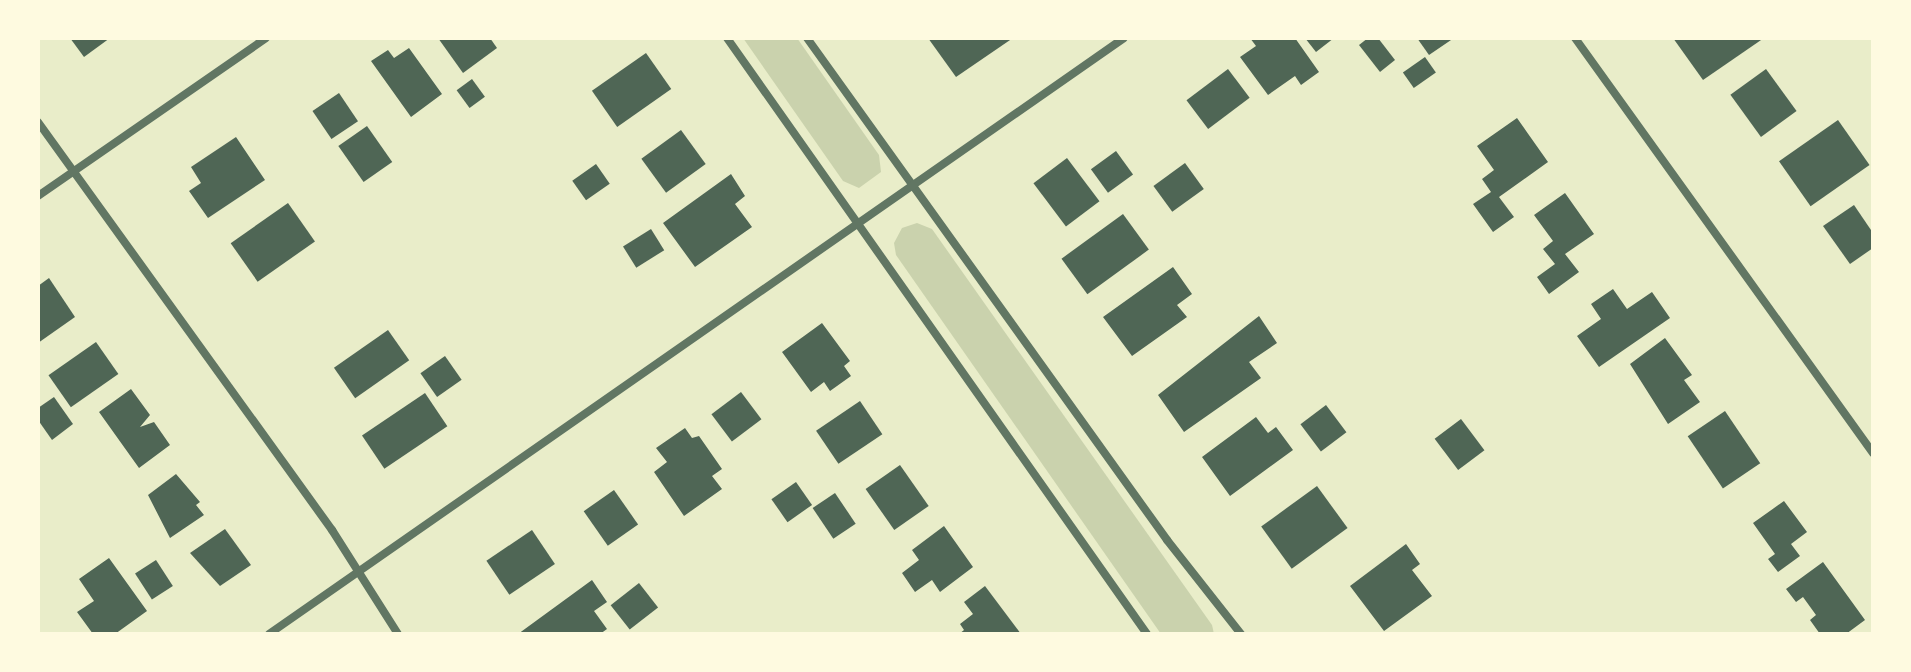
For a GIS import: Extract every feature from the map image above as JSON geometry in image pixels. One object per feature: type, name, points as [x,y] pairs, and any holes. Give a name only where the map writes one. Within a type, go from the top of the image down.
[{"type":"street","points":[[38,196],[266,38]]},
{"type":"street","points":[[727,38],[860,221],[1147,634]]},
{"type":"street","points":[[807,38],[1167,540],[1241,634]]},
{"type":"street","points":[[269,634],[1124,38]]},
{"type":"street","points":[[1575,38],[1873,453]]},
{"type":"street","points":[[38,122],[358,572],[398,634]]},
{"type":"green space","points":[[743,38],[797,38],[879,155],[881,172],[859,188],[843,181]]},
{"type":"green space","points":[[917,223],[932,229],[1212,625],[1214,634],[1161,634],[896,255],[894,243],[902,228]]},
{"type":"building","points":[[70,38],[110,38],[84,57]]},
{"type":"building","points":[[438,38],[490,38],[497,48],[463,73]]},
{"type":"building","points":[[928,38],[1013,38],[956,77]]},
{"type":"building","points":[[1250,38],[1295,38],[1319,72],[1301,85],[1295,76],[1268,95],[1240,57],[1256,46]]},
{"type":"building","points":[[1305,38],[1334,38],[1316,52]]},
{"type":"building","points":[[1368,38],[1378,38],[1395,60],[1380,72],[1359,45]]},
{"type":"building","points":[[1417,38],[1454,38],[1429,55]]},
{"type":"building","points":[[1673,38],[1764,38],[1703,80]]},
{"type":"building","points":[[409,48],[442,94],[411,117],[371,61],[388,50],[394,58]]},
{"type":"building","points":[[646,53],[671,89],[617,127],[592,91]]},
{"type":"building","points":[[1425,57],[1436,73],[1414,88],[1403,72]]},
{"type":"building","points":[[1228,69],[1250,98],[1208,129],[1186,100]]},
{"type":"building","points":[[1766,69],[1797,111],[1761,137],[1730,95]]},
{"type":"building","points":[[472,79],[485,97],[470,108],[457,90]]},
{"type":"building","points":[[339,93],[358,121],[331,139],[312,111]]},
{"type":"building","points":[[1517,118],[1548,162],[1499,197],[1514,217],[1493,232],[1473,204],[1491,192],[1482,179],[1494,170],[1477,146]]},
{"type":"building","points":[[1838,120],[1870,165],[1811,206],[1779,161]]},
{"type":"building","points":[[367,126],[392,162],[364,182],[338,146]]},
{"type":"building","points":[[681,130],[706,164],[666,193],[641,159]]},
{"type":"building","points":[[236,137],[265,180],[208,218],[189,191],[201,183],[191,167]]},
{"type":"building","points":[[1116,151],[1133,174],[1108,193],[1091,169]]},
{"type":"building","points":[[1067,158],[1099,201],[1066,226],[1033,183]]},
{"type":"building","points":[[1185,163],[1204,189],[1172,212],[1153,186]]},
{"type":"building","points":[[596,164],[610,184],[586,200],[572,181]]},
{"type":"building","points":[[731,174],[745,196],[735,204],[752,227],[695,267],[663,223]]},
{"type":"building","points":[[1565,193],[1594,234],[1565,254],[1579,272],[1549,294],[1537,277],[1555,264],[1543,249],[1553,241],[1534,215]]},
{"type":"building","points":[[288,203],[315,242],[258,282],[231,243]]},
{"type":"building","points":[[1854,205],[1873,233],[1873,248],[1850,264],[1823,226]]},
{"type":"building","points":[[1123,214],[1149,250],[1087,294],[1062,259]]},
{"type":"building","points":[[651,229],[664,250],[636,268],[623,246]]},
{"type":"building","points":[[1173,267],[1192,294],[1177,305],[1187,317],[1132,356],[1103,317]]},
{"type":"building","points":[[49,278],[75,317],[38,343],[38,286]]},
{"type":"building","points":[[1613,289],[1627,309],[1652,292],[1670,318],[1599,367],[1577,336],[1601,319],[1591,304]]},
{"type":"building","points":[[1259,316],[1277,343],[1249,362],[1261,378],[1184,432],[1158,395]]},
{"type":"building","points":[[822,323],[850,361],[844,366],[851,376],[830,391],[824,382],[811,392],[782,352]]},
{"type":"building","points":[[388,330],[409,360],[355,398],[334,368]]},
{"type":"building","points":[[1665,338],[1692,375],[1684,380],[1700,402],[1668,424],[1630,364]]},
{"type":"building","points":[[96,342],[118,374],[71,407],[48,375]]},
{"type":"building","points":[[445,356],[462,380],[437,397],[420,373]]},
{"type":"building","points":[[131,389],[150,415],[140,427],[154,422],[170,445],[139,468],[99,412]]},
{"type":"building","points":[[741,392],[761,419],[732,441],[711,414]]},
{"type":"building","points":[[425,393],[447,426],[384,469],[362,435]]},
{"type":"building","points":[[54,397],[73,424],[52,440],[38,420],[38,408]]},
{"type":"building","points":[[860,401],[882,434],[838,464],[816,431]]},
{"type":"building","points":[[1326,405],[1346,432],[1321,451],[1300,424]]},
{"type":"building","points":[[1725,411],[1760,463],[1723,488],[1688,436]]},
{"type":"building","points":[[1256,417],[1268,433],[1276,427],[1293,450],[1230,496],[1202,457]]},
{"type":"building","points":[[1461,419],[1484,450],[1458,470],[1435,439]]},
{"type":"building","points":[[685,428],[692,438],[699,436],[722,469],[712,476],[722,489],[684,516],[654,472],[667,462],[656,448]]},
{"type":"building","points":[[900,465],[929,506],[894,530],[866,489]]},
{"type":"building","points":[[176,474],[200,502],[196,505],[204,515],[170,538],[148,495]]},
{"type":"building","points":[[796,482],[812,505],[787,522],[771,499]]},
{"type":"building","points":[[1317,486],[1348,528],[1292,569],[1261,527]]},
{"type":"building","points":[[614,490],[638,524],[608,546],[584,511]]},
{"type":"building","points":[[835,493],[856,524],[833,539],[813,508]]},
{"type":"building","points":[[1784,501],[1807,532],[1791,544],[1800,556],[1778,572],[1768,559],[1775,554],[1753,523]]},
{"type":"building","points":[[944,526],[973,567],[940,592],[932,580],[915,592],[902,573],[919,560],[912,550]]},
{"type":"building","points":[[225,529],[251,565],[220,586],[190,553]]},
{"type":"building","points":[[532,530],[555,564],[509,595],[486,561]]},
{"type":"building","points":[[1406,544],[1420,564],[1412,570],[1432,596],[1384,631],[1350,586]]},
{"type":"building","points":[[109,558],[147,611],[115,634],[93,634],[77,612],[94,601],[79,579]]},
{"type":"building","points":[[156,560],[173,586],[152,600],[135,574]]},
{"type":"building","points":[[1823,562],[1865,620],[1846,634],[1820,634],[1810,620],[1816,615],[1803,597],[1796,602],[1786,589]]},
{"type":"building","points":[[592,580],[607,602],[594,611],[607,629],[600,634],[518,634]]},
{"type":"building","points":[[639,583],[658,607],[630,630],[611,605]]},
{"type":"building","points":[[985,586],[1021,634],[959,634],[964,630],[960,624],[973,614],[964,602]]}]
